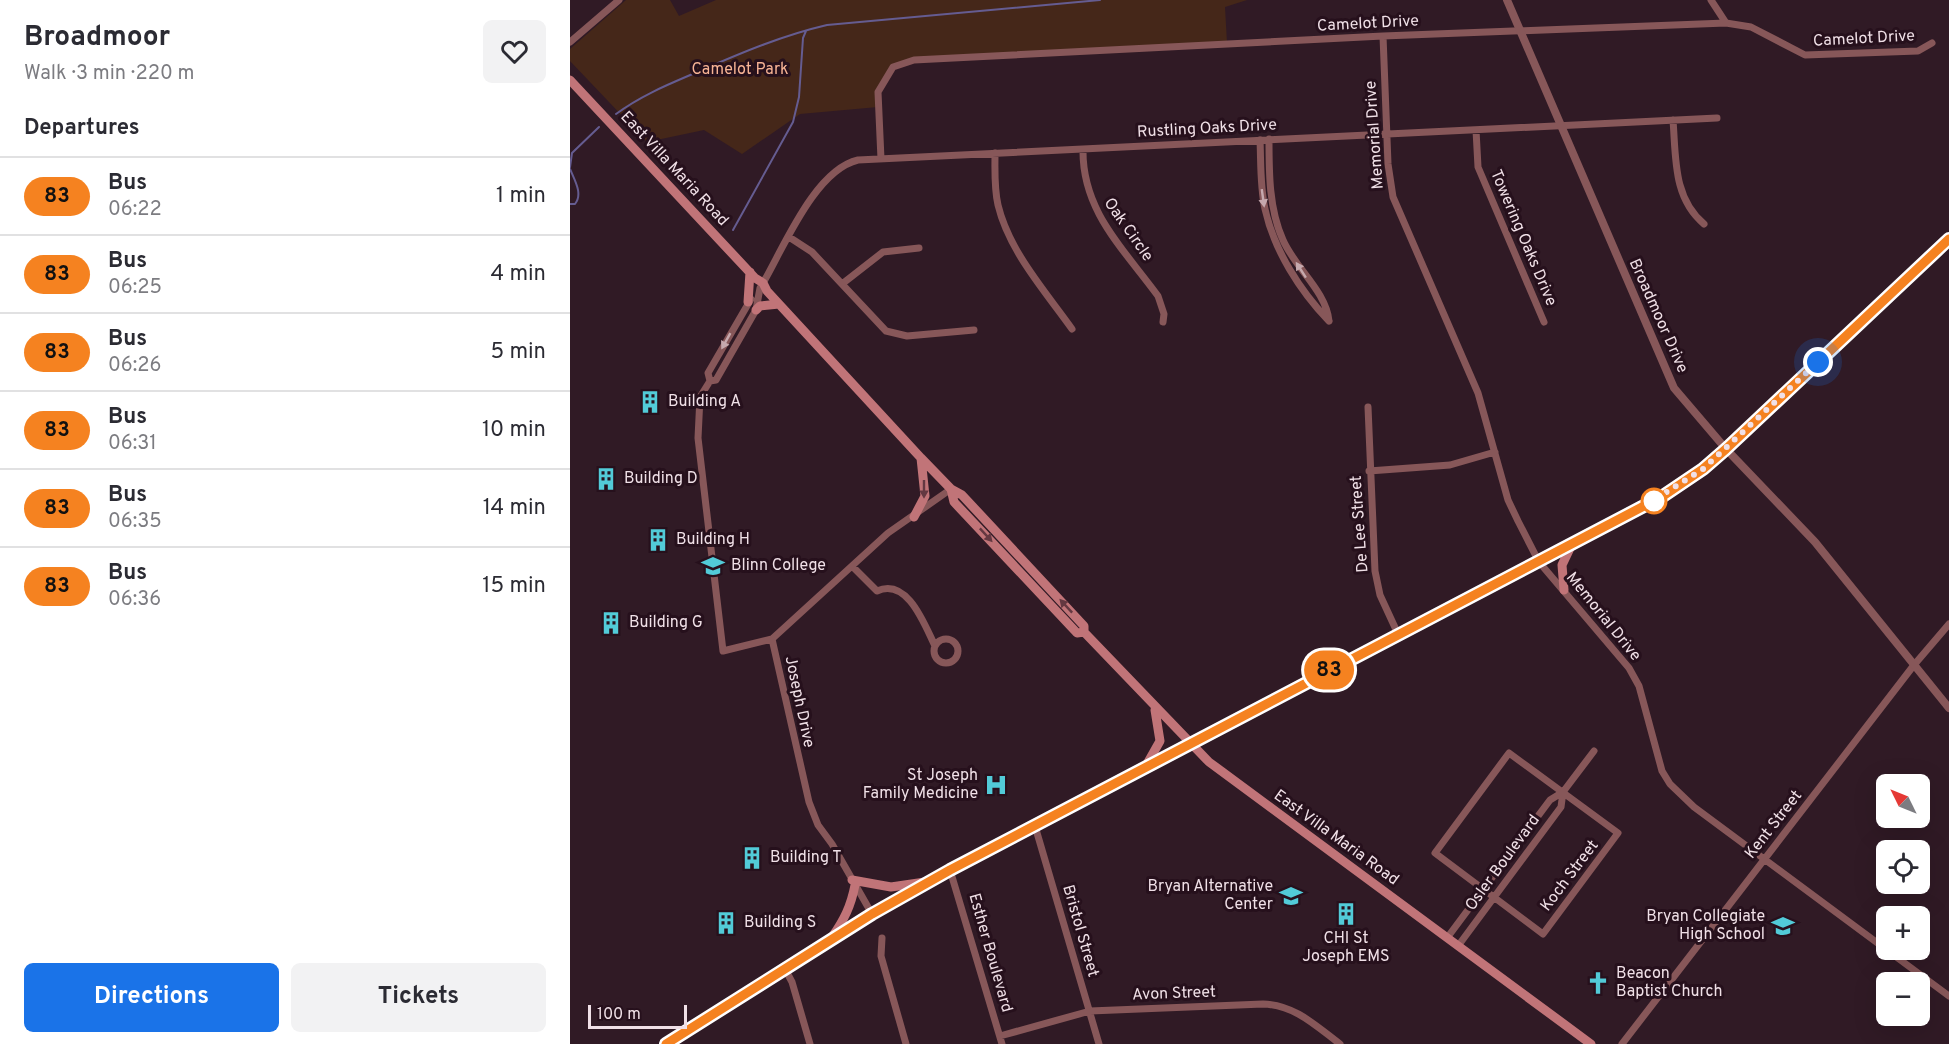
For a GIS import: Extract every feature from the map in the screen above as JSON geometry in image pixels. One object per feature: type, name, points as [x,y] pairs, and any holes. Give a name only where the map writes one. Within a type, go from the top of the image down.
[{"type":"main road","name":"East Villa Maria Road","points":[[570,80],[951,489],[954,502],[1077,633],[1084,632],[1154,708],[1209,762],[1591,1044]]},
{"type":"main road","points":[[666,1044],[872,914],[950,870],[1146,765],[1663,496],[1703,469],[1726,449],[1949,239]]},
{"type":"main road","points":[[748,302],[759,283]]},
{"type":"main road","points":[[756,310],[760,306],[779,304]]},
{"type":"main road","points":[[914,517],[925,496],[921,458]]},
{"type":"main road","points":[[1564,590],[1562,565],[1572,544]]},
{"type":"main road","points":[[1146,765],[1160,741],[1154,708]]},
{"type":"main road","points":[[828,942],[845,919],[852,903],[853,882],[891,887],[930,881]]},
{"type":"street","points":[[570,42],[619,0]]},
{"type":"street","name":"Broadmoor Drive","points":[[1507,0],[1667,376],[1682,401],[1815,542],[1949,708]]},
{"type":"street","points":[[1711,0],[1726,23]]},
{"type":"street","name":"Camelot Drive","points":[[881,159],[878,92],[893,68],[914,60],[1383,36],[1726,23],[1751,27],[1805,55],[1918,51],[1932,43]]},
{"type":"street","name":"Memorial Drive","points":[[1383,36],[1388,164],[1394,197],[1478,393],[1508,500],[1539,562],[1610,643],[1639,686],[1662,771],[1670,784],[1694,807],[1949,996]]},
{"type":"street","name":"Rustling Oaks Drive","points":[[759,283],[819,186],[836,169],[858,160],[1717,118]]},
{"type":"street","points":[[1673,120],[1676,171],[1684,202],[1692,214],[1704,224]]},
{"type":"street","name":"Towering Oaks Drive","points":[[1476,130],[1478,167],[1544,322]]},
{"type":"street","points":[[1260,140],[1265,210],[1286,254],[1316,308],[1329,321],[1324,303],[1286,254],[1273,210],[1269,140]]},
{"type":"street","name":"Oak Circle","points":[[1083,149],[1083,173],[1090,199],[1158,296],[1164,314],[1163,322]]},
{"type":"street","points":[[995,153],[996,194],[1005,228],[1018,252],[1072,329]]},
{"type":"street","points":[[789,237],[812,252],[876,323],[895,335],[962,333],[974,330]]},
{"type":"street","points":[[842,284],[883,252],[919,248]]},
{"type":"street","points":[[759,283],[708,374],[710,381],[700,397],[698,438],[723,651],[772,639]]},
{"type":"street","points":[[710,381],[716,380],[756,310],[759,283]]},
{"type":"street","name":"De Lee Street","points":[[1368,407],[1375,571],[1380,596],[1398,634]]},
{"type":"street","points":[[1370,471],[1450,465],[1495,452]]},
{"type":"street","name":"Joseph Drive","points":[[872,914],[818,825],[809,802],[772,639],[888,533],[951,489]]},
{"type":"street","points":[[852,566],[872,588],[877,591],[885,587],[895,588],[908,600],[922,617],[935,646]]},
{"type":"street","name":"Kent Street","points":[[1622,1044],[1914,665],[1949,624]]},
{"type":"street","name":"Osler Boulevard","points":[[1447,938],[1550,800],[1563,792],[1594,751]]},
{"type":"street","points":[[1494,897],[1435,853],[1509,753],[1563,792]]},
{"type":"street","name":"Osler Boulevard","points":[[1458,946],[1561,807],[1563,792]]},
{"type":"street","name":"Koch Street","points":[[1494,897],[1543,934],[1618,833],[1563,792]]},
{"type":"street","name":"Bristol Street","points":[[1035,826],[1099,1044]]},
{"type":"street","name":"Esther Boulevard","points":[[950,870],[1002,1044]]},
{"type":"street","points":[[882,938],[880,956],[906,1044]]},
{"type":"street","points":[[786,969],[810,1044]]},
{"type":"street","name":"Avon Street","points":[[1000,1036],[1090,1011],[1276,1004],[1296,1011],[1340,1044]]},
{"type":"green space","name":"Camelot Park","points":[[626,0],[670,0],[679,16],[716,0],[1247,0],[1225,7],[1227,43],[914,60],[897,67],[887,76],[881,88],[878,107],[800,114],[742,154],[704,130],[647,142],[570,61],[570,49]]},
{"type":"waterway","points":[[616,114],[658,89],[733,57],[779,39],[827,25],[1100,0]]},
{"type":"waterway","points":[[733,230],[793,122],[799,97],[803,38],[806,31]]},
{"type":"waterway","points":[[570,167],[572,153],[599,127]]},
{"type":"waterway","points":[[570,169],[578,196],[575,204],[570,204]]},
{"type":"bus line","name":"83","points":[[666,1044],[872,914],[950,870],[1146,765],[1663,496],[1703,469],[1726,449],[1949,239]]},
{"type":"place","name":"Building A","points":[[650,402]]},
{"type":"place","name":"Building D","points":[[606,479]]},
{"type":"place","name":"Building H","points":[[658,540]]},
{"type":"place","name":"Blinn College","points":[[713,566]]},
{"type":"place","name":"Building G","points":[[611,623]]},
{"type":"place","name":"St Joseph Family Medicine","points":[[996,785]]},
{"type":"place","name":"Building T","points":[[752,858]]},
{"type":"place","name":"Bryan Alternative Center","points":[[1291,896]]},
{"type":"place","name":"CHI St Joseph EMS","points":[[1346,914]]},
{"type":"place","name":"Building S","points":[[726,923]]},
{"type":"place","name":"Bryan Collegiate High School","points":[[1783,926]]},
{"type":"place","name":"Beacon Baptist Church","points":[[1598,983]]},
{"type":"route","points":[[1654,501],[1651,502],[1703,469],[1818,362]]}]
